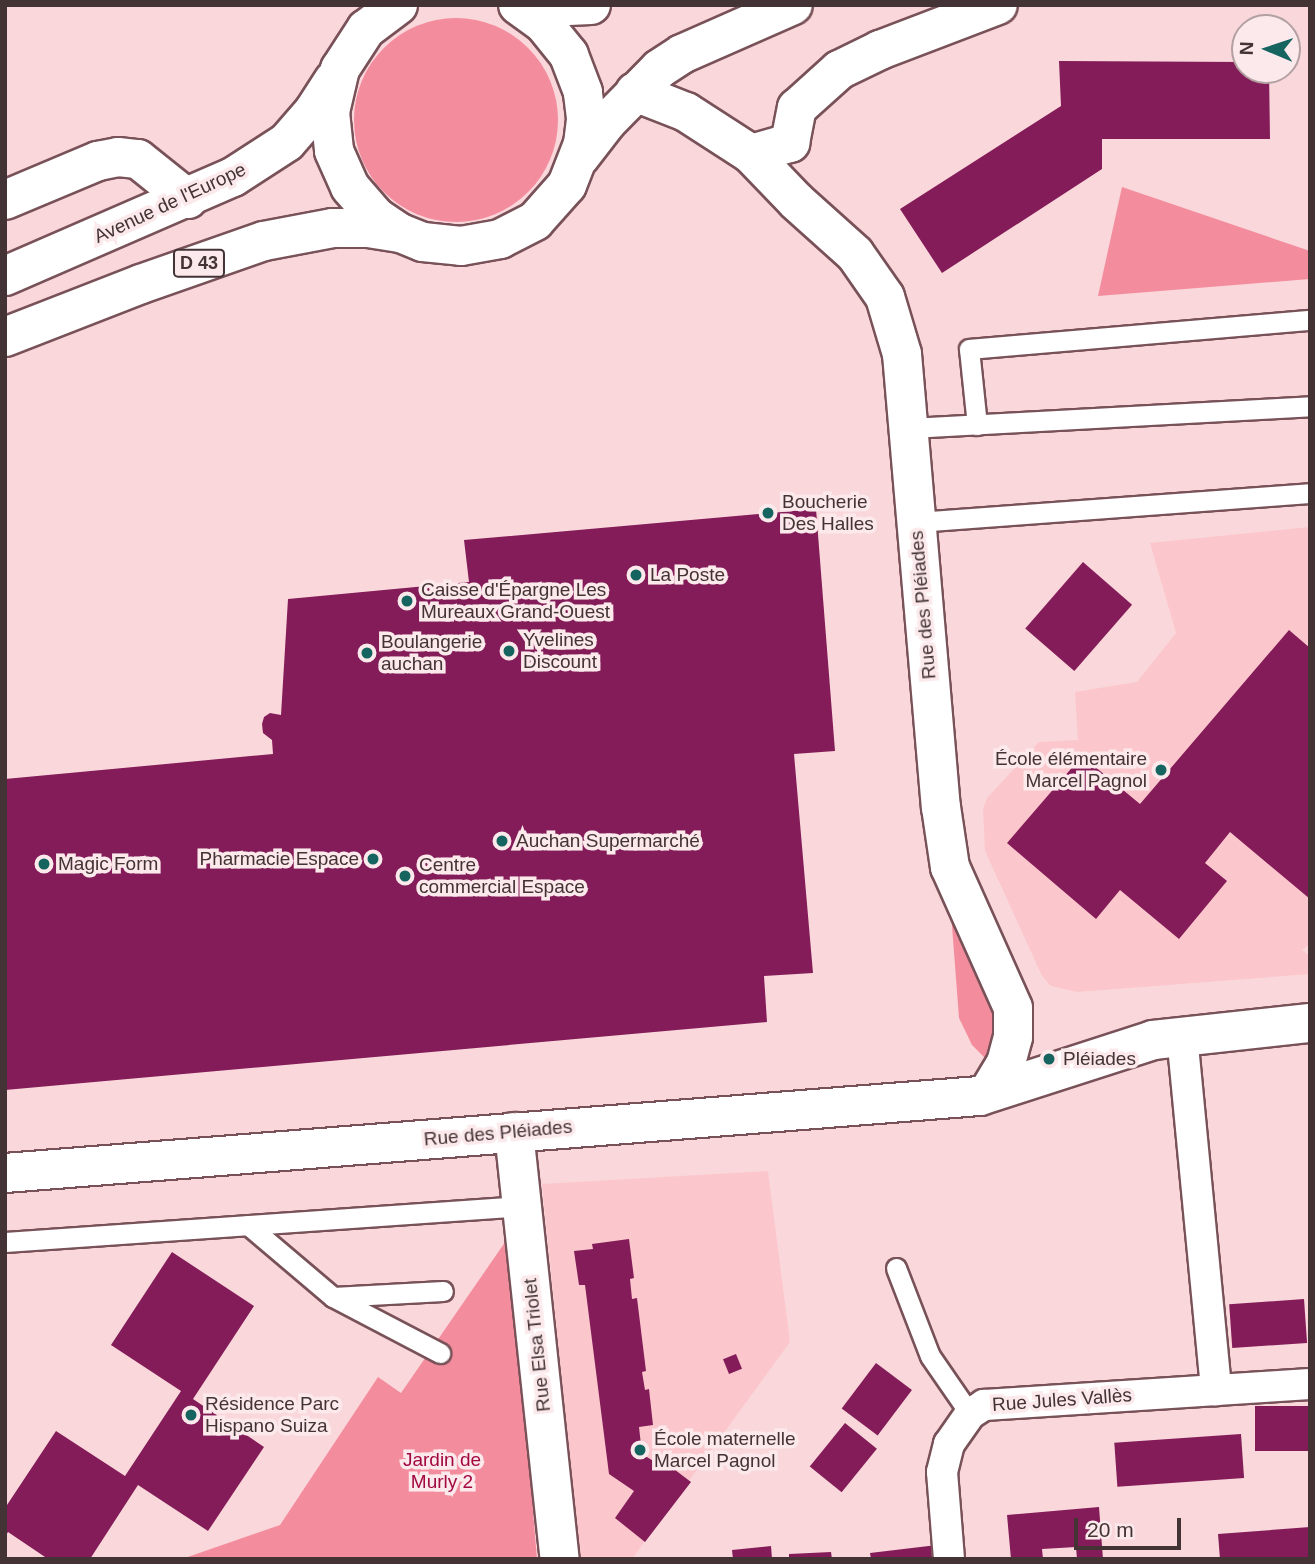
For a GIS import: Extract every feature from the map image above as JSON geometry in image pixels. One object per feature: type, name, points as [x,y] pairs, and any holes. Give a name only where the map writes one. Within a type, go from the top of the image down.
[{"type":"street","name":"Avenue de l'Europe","points":[[5,276],[188,199],[233,177],[287,142],[313,112],[354,38],[398,5]]},
{"type":"street","points":[[521,7],[590,5]]},
{"type":"street","points":[[354,38],[330,112],[338,164],[350,187],[366,208],[400,233],[422,242],[448,246],[487,243],[513,234],[535,220],[554,203],[569,181],[580,157],[635,92],[682,54],[793,5]]},
{"type":"street","points":[[751,154],[790,143],[797,108],[839,70],[880,50],[998,5]]},
{"type":"street","points":[[521,7],[544,24],[562,44],[579,79],[586,118],[580,157]]},
{"type":"street","name":"Rue des Pléiades","points":[[635,92],[686,112],[751,154],[796,201],[855,254],[885,297],[902,354],[941,807],[950,867],[1013,1008],[1013,1037],[1006,1063],[989,1091]]},
{"type":"street","points":[[5,200],[98,161],[118,157],[138,159],[188,199]]},
{"type":"street","name":"D 43","points":[[5,337],[141,284],[264,241],[342,227],[400,233]]},
{"type":"street","name":"Rue des Pléiades","points":[[5,1173],[932,1102],[980,1096],[989,1091],[1064,1072],[1153,1041],[1182,1035],[1310,1023]]},
{"type":"street","points":[[1182,1035],[1216,1390]]},
{"type":"street","name":"Rue Elsa Triolet","points":[[514,1132],[560,1559]]},
{"type":"street","name":"Rue Jules Vallès","points":[[949,1559],[942,1472],[948,1444],[970,1414],[984,1405],[1310,1384]]},
{"type":"lane","points":[[977,425],[969,349],[1310,320]]},
{"type":"lane","points":[[910,428],[1310,406]]},
{"type":"lane","points":[[916,522],[1310,493]]},
{"type":"lane","points":[[5,1242],[522,1206]]},
{"type":"lane","points":[[248,1225],[332,1297],[440,1353]]},
{"type":"lane","points":[[896,1268],[930,1356],[970,1414]]},
{"type":"lane","points":[[332,1297],[443,1291]]},
{"type":"shaded area","name":"École élémentaire Marcel Pagnol","points":[[1310,527],[1310,944],[1302,950],[1310,956],[1310,974],[1077,992],[1051,986],[1042,976],[985,851],[983,809],[987,798],[1039,742],[1078,740],[1075,692],[1137,682],[1176,633],[1150,543]]},
{"type":"shaded area","name":"École maternelle Marcel Pagnol","points":[[768,1171],[790,1342],[632,1559],[580,1559],[542,1184]]},
{"type":"green space","points":[[456,18],[495,26],[513,35],[528,48],[541,63],[550,81],[558,120],[550,159],[541,177],[528,192],[513,205],[495,214],[456,222],[417,214],[399,205],[384,192],[371,177],[362,159],[354,120],[362,81],[371,63],[384,48],[399,35],[417,26]]},
{"type":"green space","points":[[1122,187],[1310,251],[1310,279],[1098,296]]},
{"type":"green space","points":[[951,913],[1001,1016],[988,1061],[972,1045],[959,1018]]},
{"type":"green space","name":"Jardin de Murly 2","points":[[510,1235],[537,1559],[182,1559],[280,1525],[378,1377],[401,1393]]},
{"type":"building","points":[[1059,61],[1231,62],[1231,84],[1269,84],[1270,139],[1102,139],[1102,169],[942,273],[900,209],[1061,106]]},
{"type":"building","name":"Centre commercial Espace","points":[[816,509],[835,751],[794,754],[813,973],[764,976],[767,1022],[5,1090],[5,779],[273,754],[272,740],[263,733],[262,724],[264,717],[270,713],[281,715],[288,599],[469,582],[464,540]]},
{"type":"building","points":[[1083,562],[1132,605],[1074,671],[1025,628]]},
{"type":"building","name":"École élémentaire Marcel Pagnol","points":[[1289,630],[1310,648],[1310,899],[1230,832],[1205,863],[1227,881],[1179,939],[1120,890],[1096,919],[1007,843],[1082,756],[1140,804]]},
{"type":"building","points":[[629,1239],[634,1278],[630,1279],[632,1299],[637,1298],[646,1371],[642,1372],[645,1390],[649,1389],[653,1425],[639,1427],[642,1454],[655,1462],[658,1457],[691,1482],[645,1542],[615,1518],[634,1491],[609,1474],[585,1285],[579,1285],[574,1251],[593,1249],[592,1244]]},
{"type":"building","name":"Résidence Parc Hispano Suiza","points":[[172,1252],[254,1306],[193,1399],[264,1447],[208,1531],[138,1485],[90,1559],[48,1559],[8,1532],[5,1537],[5,1508],[56,1431],[125,1476],[181,1391],[111,1345]]},
{"type":"building","points":[[1304,1299],[1307,1343],[1232,1348],[1229,1304]]},
{"type":"building","points":[[736,1354],[742,1369],[729,1374],[723,1359]]},
{"type":"building","points":[[876,1363],[912,1390],[878,1436],[842,1409]]},
{"type":"building","points":[[1255,1406],[1310,1406],[1310,1451],[1255,1451]]},
{"type":"building","points":[[845,1423],[877,1449],[842,1492],[810,1467]]},
{"type":"building","points":[[1241,1434],[1244,1478],[1117,1487],[1114,1443]]},
{"type":"building","points":[[1099,1507],[1103,1559],[1077,1559],[1076,1547],[1042,1549],[1043,1559],[1011,1559],[1007,1515]]},
{"type":"building","points":[[1310,1527],[1310,1559],[1220,1559],[1218,1534]]},
{"type":"building","points":[[937,1545],[938,1559],[871,1559],[870,1553]]},
{"type":"building","points":[[771,1546],[772,1559],[733,1559],[732,1550]]},
{"type":"building","points":[[831,1552],[832,1559],[789,1559],[789,1554]]},
{"type":"place","name":"Boucherie Des Halles","points":[[768,513]]},
{"type":"place","name":"La Poste","points":[[636,575]]},
{"type":"place","name":"Caisse d'Épargne Les Mureaux Grand-Ouest","points":[[407,601]]},
{"type":"place","name":"Yvelines Discount","points":[[509,651]]},
{"type":"place","name":"Boulangerie auchan","points":[[367,653]]},
{"type":"place","name":"École élémentaire Marcel Pagnol","points":[[1161,770]]},
{"type":"place","name":"Auchan Supermarché","points":[[502,841]]},
{"type":"place","name":"Pharmacie Espace","points":[[373,859]]},
{"type":"place","name":"Magic Form","points":[[44,864]]},
{"type":"place","name":"Centre commercial Espace","points":[[405,876]]},
{"type":"place","name":"Pléiades","points":[[1049,1059]]},
{"type":"place","name":"Résidence Parc Hispano Suiza","points":[[191,1415]]},
{"type":"place","name":"École maternelle Marcel Pagnol","points":[[640,1450]]}]
